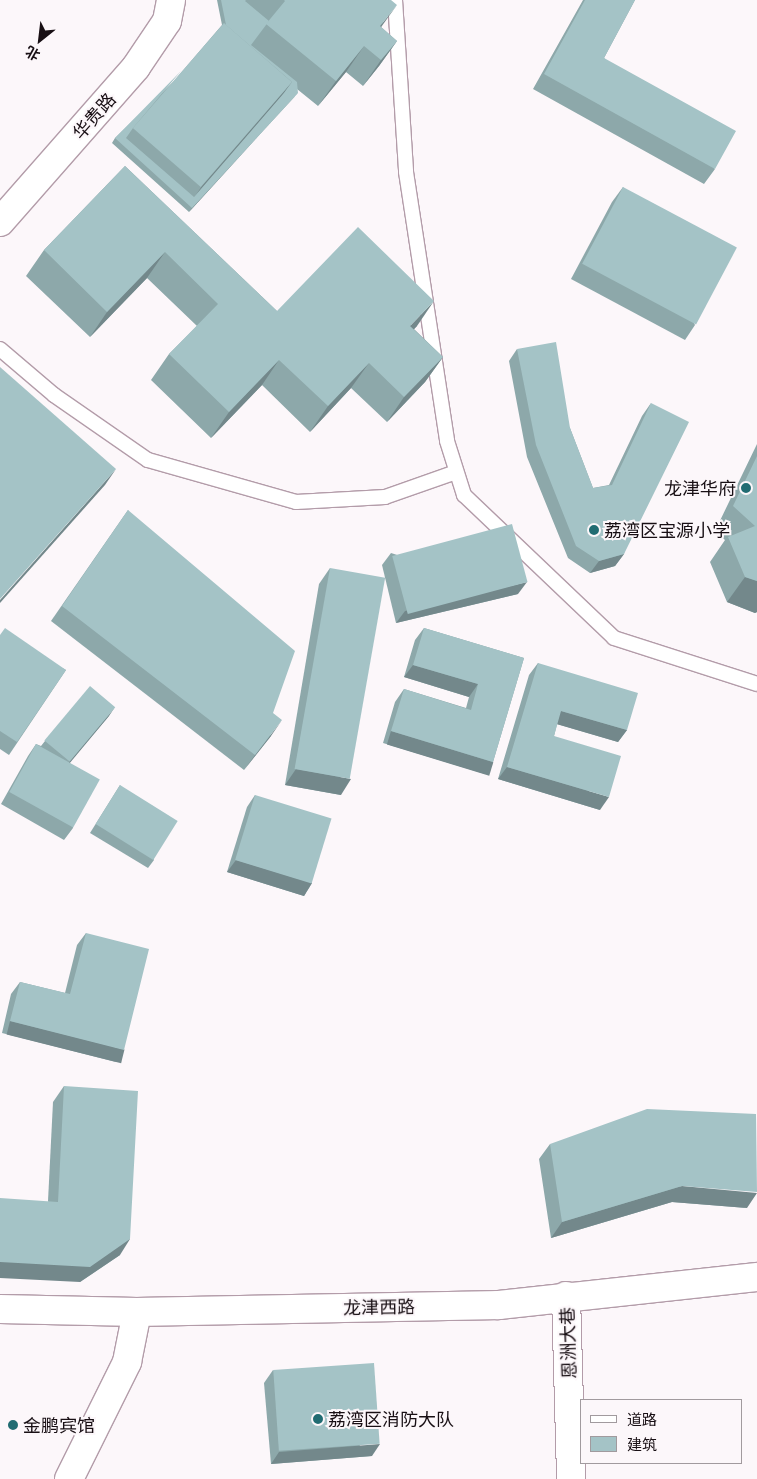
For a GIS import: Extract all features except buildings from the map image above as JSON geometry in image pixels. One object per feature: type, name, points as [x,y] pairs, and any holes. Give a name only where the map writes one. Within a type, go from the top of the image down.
[{"type":"street","name":"华贵路","points":[[0,222],[136,67],[166,21],[171,0]]},
{"type":"street","name":"龙津西路","points":[[0,1309],[137,1312],[499,1305],[757,1276]]},
{"type":"street","name":"恩洲大巷","points":[[566,1296],[571,1479]]},
{"type":"street","points":[[69,1479],[126,1362],[137,1312]]},
{"type":"lane","points":[[395,0],[406,172],[447,442],[464,496],[614,638],[757,684]]},
{"type":"lane","points":[[0,349],[54,395],[148,460],[296,502],[385,497],[456,472]]},
{"type":"place","name":"龙津华府","points":[[746,488]]},
{"type":"place","name":"荔湾区宝源小学","points":[[594,530]]},
{"type":"place","name":"荔湾区消防大队","points":[[318,1419]]},
{"type":"place","name":"金鹏宾馆","points":[[13,1425]]}]
